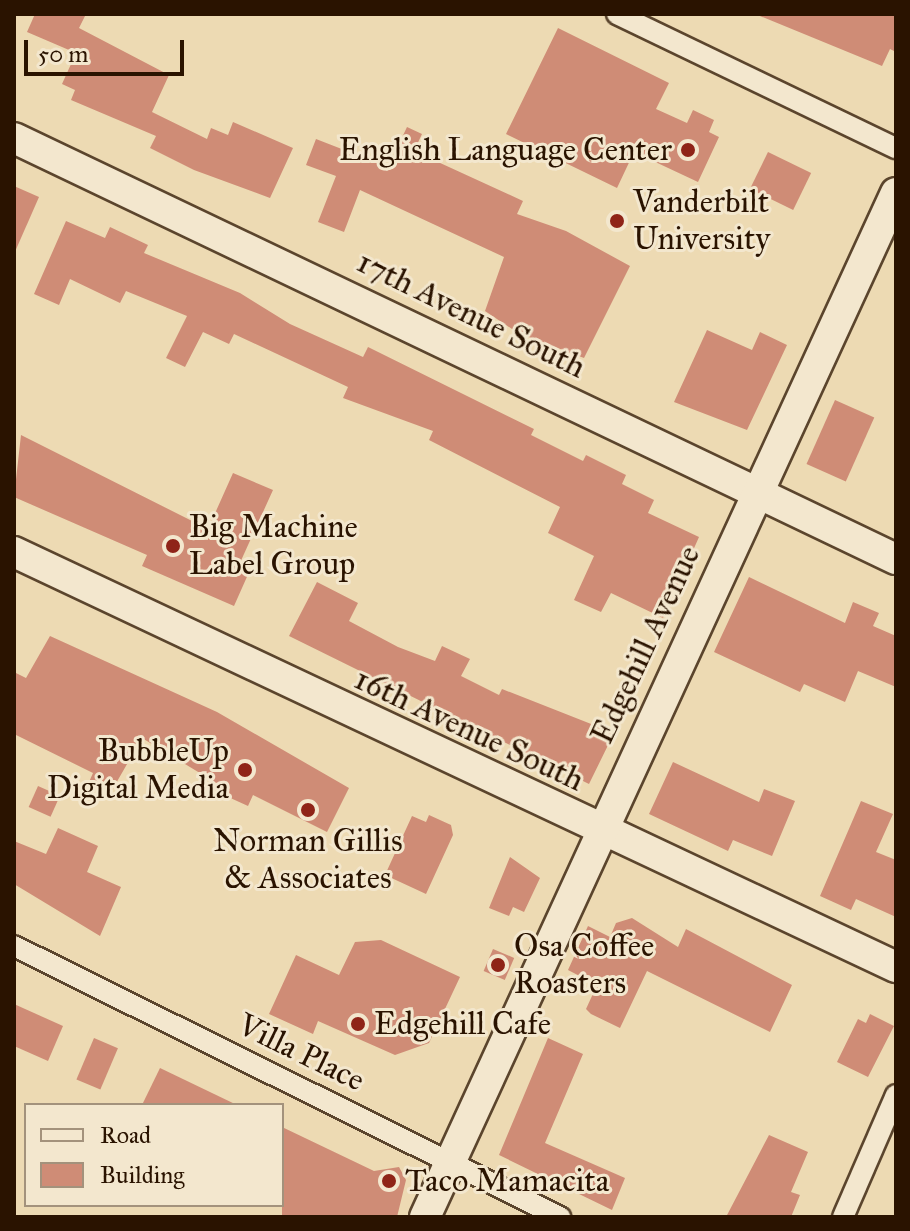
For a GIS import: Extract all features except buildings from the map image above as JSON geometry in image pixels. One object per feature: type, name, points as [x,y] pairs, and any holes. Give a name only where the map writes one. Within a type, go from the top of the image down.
[{"type":"main road","name":"17th Avenue South","points":[[14,138],[896,559]]},
{"type":"main road","name":"Edgehill Avenue","points":[[425,1217],[597,831],[759,492],[896,193]]},
{"type":"main road","name":"16th Avenue South","points":[[14,552],[597,831],[896,967]]},
{"type":"street","points":[[617,14],[896,148]]},
{"type":"street","name":"Villa Place","points":[[14,946],[560,1217]]},
{"type":"street","points":[[843,1217],[896,1095]]},
{"type":"place","name":"English Language Center","points":[[688,150]]},
{"type":"place","name":"Vanderbilt University","points":[[617,221]]},
{"type":"place","name":"Big Machine Label Group","points":[[173,546]]},
{"type":"place","name":"BubbleUp Digital Media","points":[[245,770]]},
{"type":"place","name":"Norman Gillis & Associates","points":[[308,810]]},
{"type":"place","name":"Osa Coffee Roasters","points":[[498,965]]},
{"type":"place","name":"Edgehill Cafe","points":[[358,1024]]},
{"type":"place","name":"Taco Mamacita","points":[[389,1181]]}]
